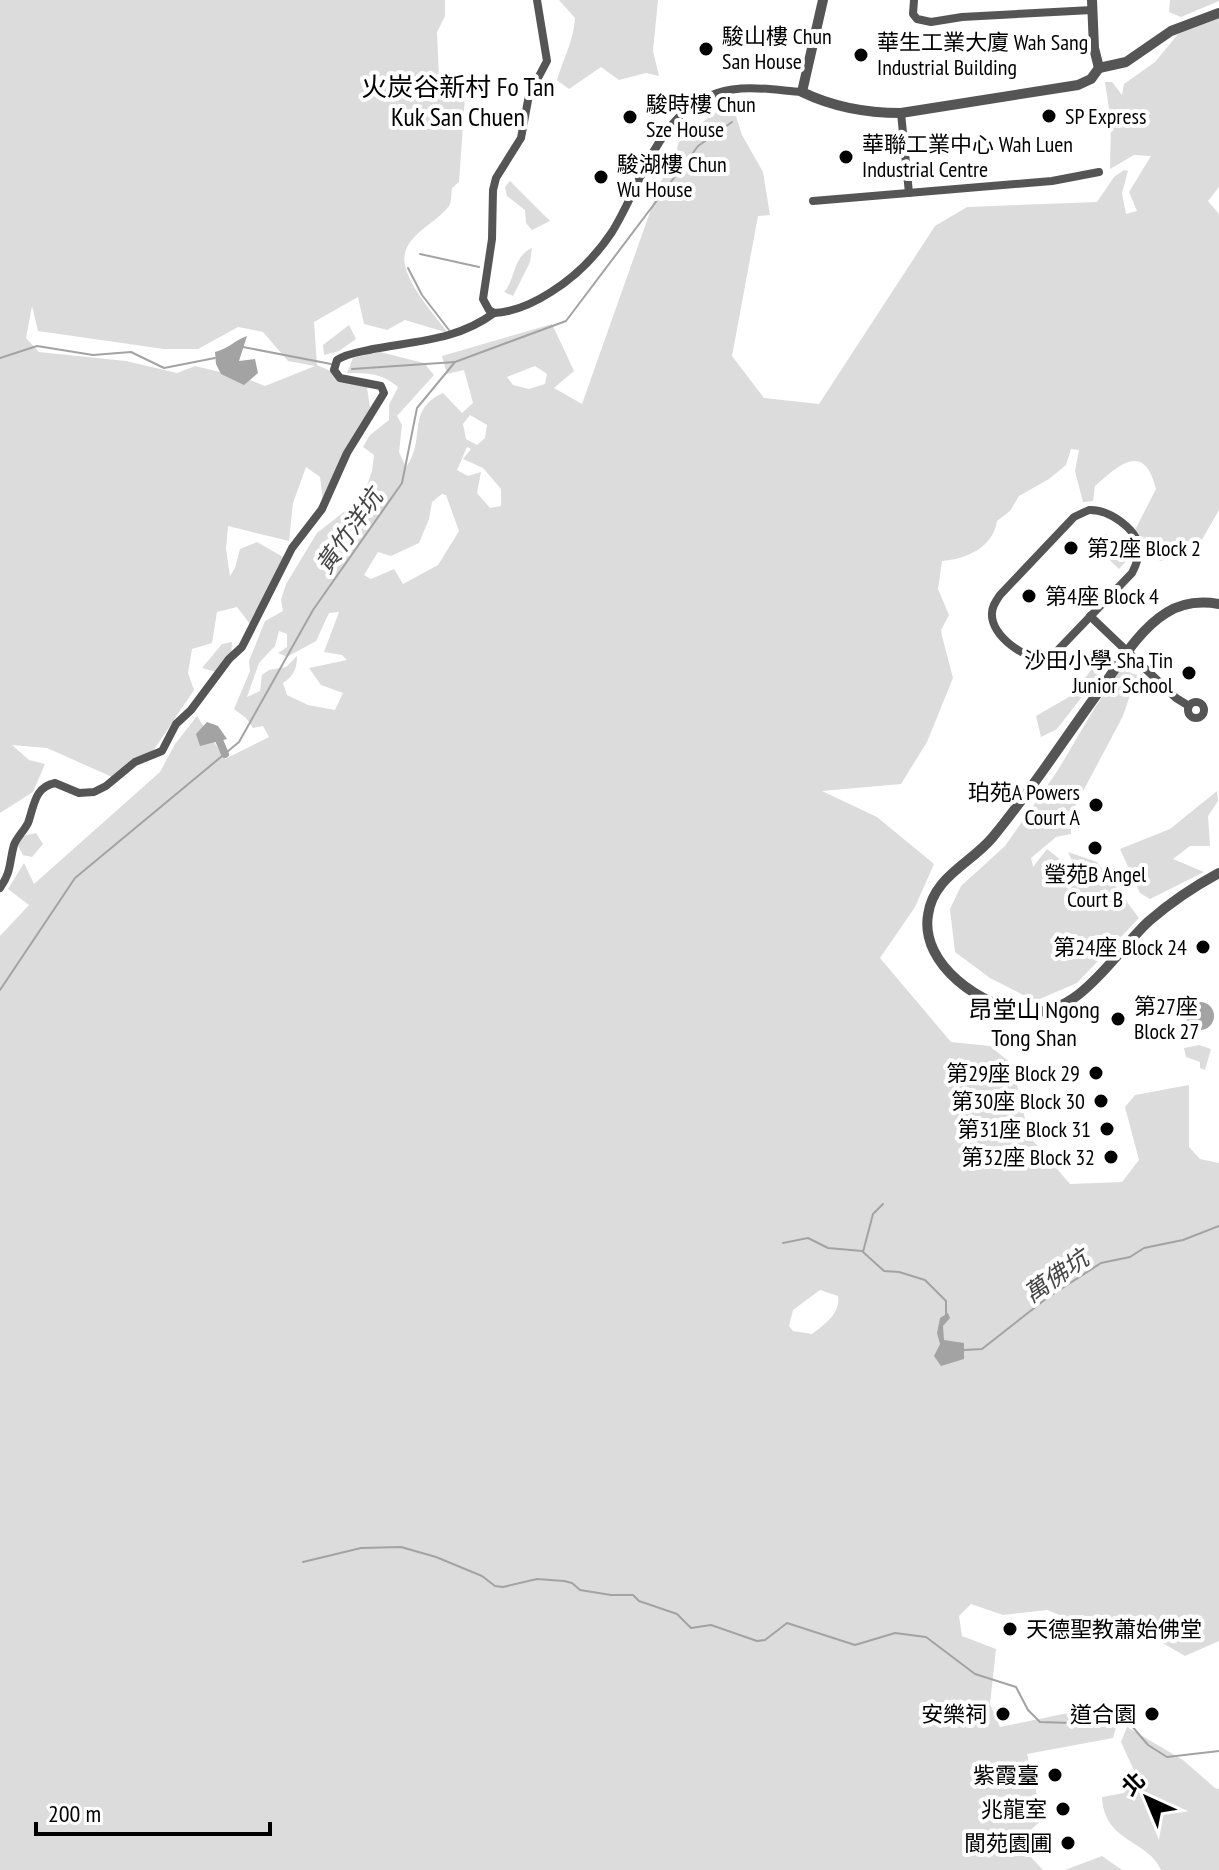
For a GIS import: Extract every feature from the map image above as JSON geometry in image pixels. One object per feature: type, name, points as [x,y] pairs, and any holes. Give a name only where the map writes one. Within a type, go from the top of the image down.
[{"type":"street","points":[[494,313],[483,299],[492,239],[493,190],[496,178],[521,138],[529,95],[547,61],[537,0]]},
{"type":"street","points":[[802,92],[823,0]]},
{"type":"street","points":[[914,0],[913,14],[917,19],[931,22],[1092,5],[1094,48],[1099,68]]},
{"type":"street","points":[[0,888],[9,873],[14,846],[28,823],[33,802],[45,787],[55,783],[79,793],[94,792],[138,760],[160,752],[166,747],[178,722],[242,647],[292,548],[322,509],[347,453],[384,395],[381,386],[353,383],[338,377],[334,370],[338,358],[448,337],[494,313],[506,312],[546,295],[570,279],[592,258],[618,221],[663,136],[686,110],[706,98],[728,90],[802,92],[823,103],[877,113],[901,113],[1078,85],[1091,79],[1099,68],[1126,62],[1171,31],[1219,13]]},
{"type":"street","points":[[901,113],[909,193]]},
{"type":"street","points":[[813,201],[1052,181],[1099,172]]},
{"type":"street","points":[[1097,510],[1111,515],[1134,536],[1139,552],[1132,573],[1090,616],[1047,659],[1037,660],[1023,655],[994,626],[992,610],[1000,595],[1074,517],[1081,512],[1097,510]]},
{"type":"street","points":[[1219,604],[1195,602],[1168,612],[1152,623],[1127,652],[994,835],[939,886],[928,914],[927,931],[931,947],[949,971],[986,999],[1008,1009],[1042,1011],[1074,997],[1166,906],[1219,873]]},
{"type":"street","points":[[1090,616],[1176,698],[1189,706]]},
{"type":"shaded area","points":[[0,0],[445,0],[445,16],[437,32],[439,77],[465,97],[459,182],[452,188],[449,206],[411,241],[404,258],[414,286],[448,333],[405,320],[387,330],[364,324],[358,297],[314,322],[317,365],[367,387],[370,408],[323,501],[320,477],[306,467],[293,503],[289,541],[228,526],[226,549],[230,576],[240,549],[257,542],[290,561],[250,624],[237,607],[217,612],[212,643],[192,649],[188,673],[194,690],[151,754],[112,777],[47,748],[12,745],[29,760],[45,764],[33,792],[0,813]],"holes":[[[32,306],[38,331],[164,349],[198,349],[238,327],[263,332],[288,361],[315,366],[265,386],[195,366],[177,373],[126,361],[39,352],[26,338]]]},
{"type":"shaded area","points":[[559,0],[658,0],[653,51],[659,76],[646,73],[619,80],[601,67],[569,89],[557,80],[575,18]]},
{"type":"shaded area","points":[[1170,0],[1219,1],[1181,17],[1169,12]]},
{"type":"shaded area","points":[[1219,18],[1219,187],[1208,201],[1219,214],[1219,510],[1200,543],[1161,561],[1145,554],[1143,541],[1135,530],[1156,489],[1145,465],[1138,461],[1122,465],[1095,486],[1093,501],[1083,502],[1075,471],[1079,450],[1071,449],[1066,465],[1019,496],[1010,511],[997,521],[984,545],[969,555],[942,561],[938,589],[949,615],[941,630],[953,678],[927,742],[901,784],[822,791],[877,817],[934,864],[915,907],[880,958],[951,1042],[990,1046],[1012,1064],[1029,1136],[1070,1184],[1122,1182],[1139,1160],[1125,1107],[1135,1095],[1189,1085],[1189,1147],[1200,1159],[1219,1163],[1219,1641],[1185,1656],[1135,1627],[1100,1631],[1047,1610],[1003,1615],[971,1604],[959,1616],[962,1636],[996,1649],[990,1704],[1000,1727],[1092,1708],[1118,1720],[1113,1738],[1027,1754],[1043,1819],[1026,1834],[1027,1853],[1043,1870],[0,1870],[0,936],[29,905],[8,889],[24,863],[34,884],[160,772],[175,744],[197,716],[225,759],[269,737],[263,726],[253,728],[234,709],[250,671],[249,661],[265,621],[283,611],[281,600],[286,584],[317,533],[363,497],[374,455],[363,447],[370,435],[389,420],[389,405],[398,387],[380,376],[347,373],[353,358],[380,352],[424,363],[434,375],[397,416],[402,425],[399,452],[406,467],[412,457],[420,417],[431,400],[443,393],[462,413],[473,403],[464,370],[447,374],[442,356],[552,324],[574,371],[554,388],[582,404],[661,181],[671,166],[680,139],[716,112],[735,113],[742,135],[763,172],[770,215],[758,216],[732,356],[764,398],[819,404],[935,226],[967,207],[1097,202],[1114,177],[1124,170],[1128,171],[1122,193],[1126,214],[1137,211],[1129,192],[1151,156],[1134,155],[1110,169],[1111,122],[1105,82],[1112,82],[1122,95],[1124,84],[1155,62],[1178,34]],"holes":[[[535,366],[547,374],[545,384],[529,389],[513,385],[507,377]],[[470,415],[487,425],[485,438],[477,445],[466,439],[463,424]],[[467,447],[471,449],[463,459],[483,468],[501,489],[501,506],[490,508],[477,493],[481,472],[468,476],[457,470]],[[442,494],[446,495],[459,531],[438,565],[403,584],[394,569],[371,579],[364,575],[378,552],[391,556],[419,543],[432,502]],[[339,612],[324,652],[342,655],[347,660],[309,668],[321,685],[343,693],[335,710],[308,705],[287,695],[283,683],[294,671],[297,656],[286,667],[269,670],[262,675],[260,691],[247,697],[259,663],[275,646],[279,631],[287,634],[287,647],[278,653],[287,657],[316,641],[329,613]],[[820,1290],[838,1296],[834,1313],[812,1334],[793,1331],[789,1326],[793,1310]]]},
{"type":"shaded area","points":[[510,181],[550,221],[532,230],[526,223],[525,210],[507,196],[505,187]]},
{"type":"shaded area","points":[[532,248],[530,262],[513,296],[504,292],[521,257]]},
{"type":"shaded area","points":[[349,325],[356,339],[339,351],[324,355],[323,345]]},
{"type":"shaded area","points":[[247,336],[239,361],[255,359],[258,373],[244,385],[221,374],[215,352]]},
{"type":"shaded area","points":[[1106,534],[1130,557],[1119,569],[1095,546]]},
{"type":"shaded area","points":[[232,642],[231,661],[220,673],[202,668],[222,644]]},
{"type":"shaded area","points":[[1102,654],[1112,658],[1057,729],[1041,737],[1036,716],[1074,694]]},
{"type":"shaded area","points":[[1121,669],[1142,677],[1149,685],[1132,689],[1123,716],[1071,814],[1071,834],[1056,837],[1031,858],[1033,867],[1047,849],[1061,860],[1048,878],[1081,882],[1068,852],[1097,862],[1139,918],[1077,983],[1035,1001],[990,978],[955,952],[950,909],[961,886],[1005,846],[1058,770]]},
{"type":"shaded area","points":[[207,722],[218,726],[227,739],[200,746],[196,734]]},
{"type":"shaded area","points":[[1217,791],[1218,801],[1208,816],[1210,846],[1190,846],[1173,859],[1204,872],[1150,899],[1140,893],[1120,849],[1170,829]]},
{"type":"shaded area","points":[[36,833],[43,844],[32,857],[23,855],[14,838]]},
{"type":"shaded area","points":[[1200,1002],[1210,1006],[1214,1016],[1210,1026],[1200,1030],[1190,1026],[1186,1016],[1190,1006]]},
{"type":"shaded area","points":[[1199,1045],[1211,1049],[1205,1070],[1200,1068],[1200,1062],[1186,1057],[1184,1048]]},
{"type":"shaded area","points":[[948,1313],[950,1318],[943,1326],[944,1340],[964,1343],[964,1359],[941,1366],[934,1356],[940,1344],[937,1333],[940,1318]]},
{"type":"shaded area","points":[[1127,1727],[1183,1760],[1219,1789],[1219,1870],[1161,1870],[1147,1852],[1110,1824],[1102,1797],[1124,1793],[1137,1777],[1121,1742]]},
{"type":"shaded area","points":[[1102,1856],[1122,1870],[1065,1870]]},
{"type":"waterway","name":"黃竹洋坑","points":[[0,990],[75,878],[239,742],[313,610],[402,483],[417,408],[455,362],[566,321],[698,146],[732,122]]},
{"type":"waterway","points":[[420,254],[479,267]]},
{"type":"waterway","points":[[408,268],[422,295],[449,330]]},
{"type":"waterway","points":[[0,358],[37,346],[93,355],[131,352],[164,368],[215,358]]},
{"type":"waterway","points":[[243,347],[331,364]]},
{"type":"waterway","points":[[352,369],[455,362]]},
{"type":"waterway","points":[[216,733],[225,754]]},
{"type":"waterway","points":[[883,1204],[873,1214],[863,1252],[884,1271],[925,1280],[946,1301],[946,1315]]},
{"type":"waterway","name":"萬佛坑","points":[[964,1350],[982,1349],[1047,1298],[1101,1263],[1130,1257],[1144,1248],[1183,1240],[1219,1226]]},
{"type":"waterway","points":[[783,1243],[808,1238],[828,1248],[862,1251]]},
{"type":"waterway","points":[[303,1562],[361,1548],[401,1547],[482,1576],[495,1586],[537,1579],[572,1583],[580,1590],[633,1595],[639,1601],[677,1614],[691,1628],[711,1625],[757,1641],[765,1640],[787,1623],[855,1645],[895,1633],[926,1637],[975,1674],[1016,1687],[1028,1710],[1040,1722],[1131,1725],[1148,1745],[1167,1757],[1219,1751]]},
{"type":"place","name":"駿山樓 Chun San House","points":[[706,49]]},
{"type":"place","name":"華生工業大廈 Wah Sang Industrial Building","points":[[861,55]]},
{"type":"place","name":"SP Express","points":[[1049,116]]},
{"type":"place","name":"駿時樓 Chun Sze House","points":[[630,117]]},
{"type":"place","name":"華聯工業中心 Wah Luen Industrial Centre","points":[[846,157]]},
{"type":"place","name":"駿湖樓 Chun Wu House","points":[[601,177]]},
{"type":"place","name":"第2座 Block 2","points":[[1071,548]]},
{"type":"place","name":"第4座 Block 4","points":[[1029,596]]},
{"type":"place","name":"沙田小學 Sha Tin Junior School","points":[[1189,673]]},
{"type":"place","name":"珀苑A Powers Court A","points":[[1096,805]]},
{"type":"place","name":"瑩苑B Angel Court B","points":[[1095,848]]},
{"type":"place","name":"第24座 Block 24","points":[[1203,947]]},
{"type":"place","name":"第27座 Block 27","points":[[1118,1019]]},
{"type":"place","name":"第29座 Block 29","points":[[1096,1073]]},
{"type":"place","name":"第30座 Block 30","points":[[1101,1101]]},
{"type":"place","name":"第31座 Block 31","points":[[1107,1129]]},
{"type":"place","name":"第32座 Block 32","points":[[1111,1157]]},
{"type":"place","name":"天德聖教蕭始佛堂","points":[[1010,1629]]},
{"type":"place","name":"安樂祠","points":[[1003,1714]]},
{"type":"place","name":"道合園","points":[[1152,1714]]},
{"type":"place","name":"紫霞臺","points":[[1055,1775]]},
{"type":"place","name":"兆龍室","points":[[1063,1809]]},
{"type":"place","name":"閬苑園圃","points":[[1068,1843]]},
{"type":"district","name":"火炭谷新村 Fo Tan Kuk San Chuen","points":[[458,101]]},
{"type":"district","name":"昂堂山 Ngong Tong Shan","points":[[1034,1023]]}]
